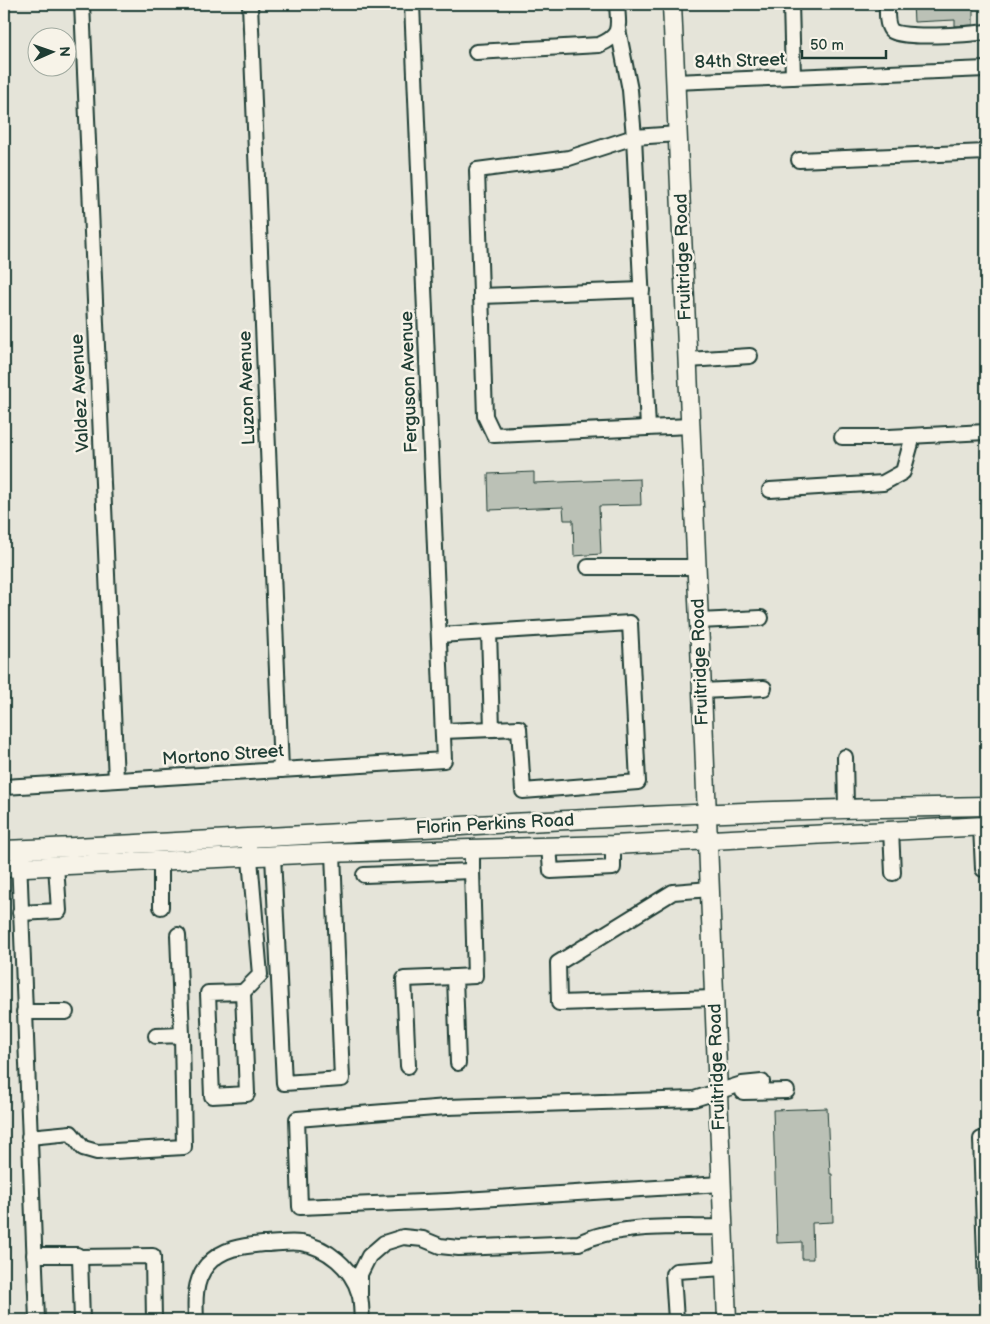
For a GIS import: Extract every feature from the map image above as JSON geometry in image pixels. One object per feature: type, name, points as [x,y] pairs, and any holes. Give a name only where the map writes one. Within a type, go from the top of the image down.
[{"type":"main road","name":"Fruitridge Road","points":[[672,4],[727,1320]]},
{"type":"main road","name":"Florin Perkins Road","points":[[11,850],[548,821],[846,808],[986,806]]},
{"type":"main road","points":[[892,830],[919,820],[925,814],[926,807]]},
{"type":"main road","name":"Florin Perkins Road","points":[[12,868],[333,853],[613,846],[984,826]]},
{"type":"street","name":"Valdez Avenue","points":[[82,4],[116,780]]},
{"type":"street","name":"Luzon Avenue","points":[[250,4],[281,770]]},
{"type":"street","name":"Ferguson Avenue","points":[[412,4],[444,760]]},
{"type":"street","points":[[617,4],[618,29],[630,90],[634,137],[648,428]]},
{"type":"street","points":[[791,4],[793,77]]},
{"type":"street","points":[[887,4],[888,24],[891,31],[897,34],[917,36],[986,32]]},
{"type":"street","points":[[476,52],[599,45],[611,40],[618,29]]},
{"type":"street","name":"84th Street","points":[[675,82],[986,69]]},
{"type":"street","points":[[678,134],[634,137],[569,158],[477,170],[485,416],[494,435],[690,426]]},
{"type":"street","points":[[799,160],[986,152]]},
{"type":"street","points":[[481,296],[642,290]]},
{"type":"street","points":[[688,360],[750,356]]},
{"type":"street","points":[[842,437],[986,432]]},
{"type":"street","points":[[770,490],[883,483],[903,472],[913,436]]},
{"type":"street","points":[[588,567],[696,567]]},
{"type":"street","points":[[699,621],[761,618]]},
{"type":"street","points":[[439,635],[630,624],[638,782],[523,791],[519,728],[443,731]]},
{"type":"street","points":[[489,632],[492,729]]},
{"type":"street","points":[[702,691],[764,688]]},
{"type":"street","points":[[845,756],[846,808]]},
{"type":"street","name":"Mortono Street","points":[[4,787],[444,760]]},
{"type":"street","points":[[983,870],[984,826]]},
{"type":"street","points":[[892,830],[893,873]]},
{"type":"street","points":[[243,992],[248,1094],[212,1096],[208,993],[243,992],[260,975],[248,838]]},
{"type":"street","points":[[549,847],[551,871],[613,868],[613,846]]},
{"type":"street","points":[[408,1066],[404,979],[476,976],[472,849]]},
{"type":"street","points":[[11,850],[12,868],[20,913],[37,1320]]},
{"type":"street","points":[[273,856],[284,1083],[342,1079],[333,853]]},
{"type":"street","points":[[160,907],[161,861]]},
{"type":"street","points":[[20,913],[60,911],[56,865]]},
{"type":"street","points":[[364,875],[472,871]]},
{"type":"street","points":[[710,890],[673,892],[558,963],[559,1003],[714,998]]},
{"type":"street","points":[[29,1137],[71,1133],[83,1148],[97,1152],[184,1147],[178,935]]},
{"type":"street","points":[[454,977],[458,1063]]},
{"type":"street","points":[[24,1012],[66,1012]]},
{"type":"street","points":[[156,1036],[182,1035]]},
{"type":"street","points":[[722,1184],[458,1200],[300,1207],[297,1119],[447,1107],[694,1099],[742,1084],[762,1082]]},
{"type":"street","points":[[718,1092],[787,1091]]},
{"type":"street","points":[[986,1138],[981,1139],[986,1287]]},
{"type":"street","points":[[362,1320],[360,1274],[369,1256],[384,1243],[403,1237],[423,1239],[440,1246],[459,1248],[579,1243],[594,1236],[639,1229],[723,1227]]},
{"type":"street","points":[[196,1320],[198,1283],[207,1265],[222,1252],[240,1246],[301,1243],[327,1252],[347,1270],[360,1294]]},
{"type":"street","points":[[34,1256],[153,1256],[154,1320]]},
{"type":"street","points":[[80,1257],[82,1320]]},
{"type":"street","points":[[676,1320],[673,1274],[676,1270],[725,1268]]},
{"type":"shaded area","points":[[4,4],[986,4],[986,1320],[4,1320]]},
{"type":"building","points":[[913,4],[973,4],[973,25],[955,26],[955,20],[914,22]]},
{"type":"building","points":[[534,472],[534,483],[640,479],[641,505],[599,506],[601,554],[574,556],[573,520],[564,520],[563,507],[489,510],[488,474]]},
{"type":"building","points":[[827,1108],[830,1174],[832,1174],[833,1222],[812,1223],[813,1259],[802,1259],[802,1242],[777,1243],[773,1110]]}]
